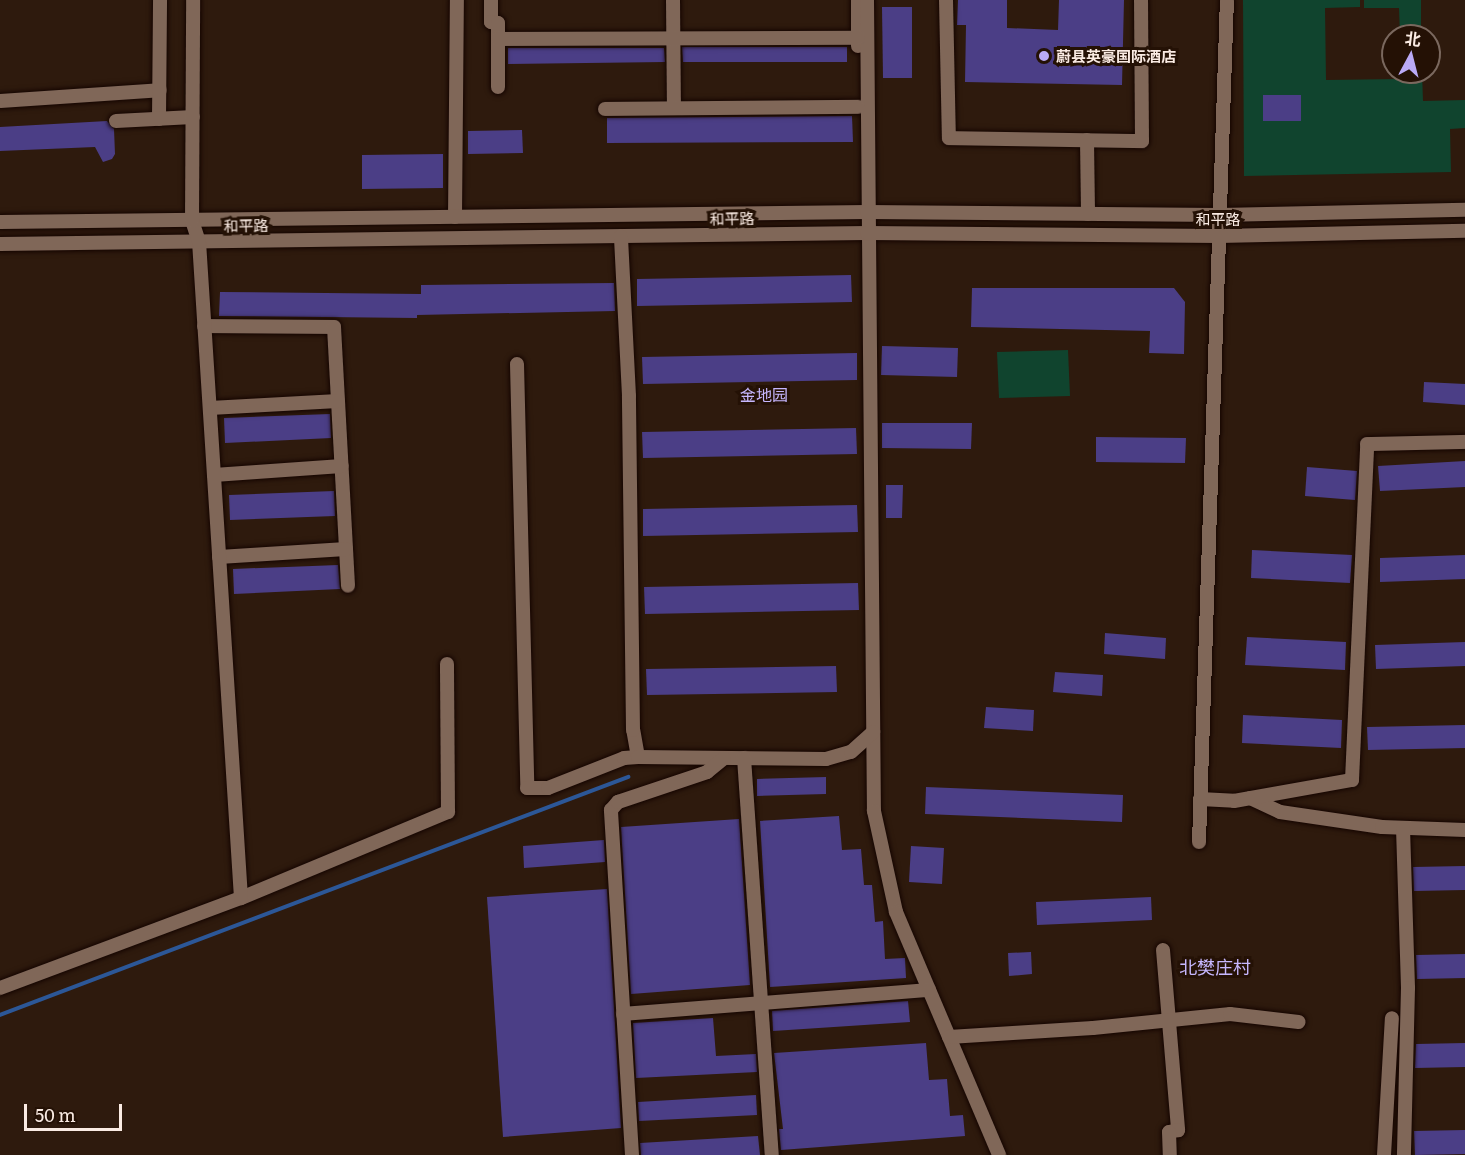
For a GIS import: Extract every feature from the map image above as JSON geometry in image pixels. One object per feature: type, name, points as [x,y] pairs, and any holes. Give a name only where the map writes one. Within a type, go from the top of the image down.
[{"type":"street","points":[[159,119],[160,0]]},
{"type":"street","points":[[193,0],[192,221],[199,242],[241,898]]},
{"type":"street","points":[[455,217],[457,0]]},
{"type":"street","points":[[491,0],[490,22],[498,23],[498,87]]},
{"type":"street","points":[[673,0],[674,108]]},
{"type":"street","points":[[858,0],[858,146]]},
{"type":"street","points":[[867,0],[867,233],[874,811],[896,912],[999,1155]]},
{"type":"street","points":[[946,0],[950,138],[1142,141],[1141,0]]},
{"type":"street","points":[[1199,842],[1227,0]]},
{"type":"street","points":[[498,39],[858,38]]},
{"type":"street","points":[[0,101],[160,90]]},
{"type":"street","points":[[605,109],[858,107]]},
{"type":"street","points":[[116,121],[193,117]]},
{"type":"street","points":[[1088,140],[1088,214]]},
{"type":"street","name":"和平路","points":[[0,222],[867,212],[1220,215],[1465,210]]},
{"type":"street","name":"和平路","points":[[0,244],[867,233],[1219,236],[1465,231]]},
{"type":"street","points":[[621,236],[629,396],[633,730],[638,757]]},
{"type":"street","points":[[204,326],[334,327],[348,586]]},
{"type":"street","points":[[517,363],[527,788],[548,788],[624,758],[826,759],[851,752],[873,732]]},
{"type":"street","points":[[210,408],[338,401]]},
{"type":"street","points":[[1200,800],[1234,801],[1352,780],[1367,444],[1465,442]]},
{"type":"street","points":[[214,475],[342,466]]},
{"type":"street","points":[[219,557],[346,549]]},
{"type":"street","points":[[0,988],[241,898],[448,812],[447,663]]},
{"type":"street","points":[[632,1155],[611,810],[618,802],[707,772],[724,758]]},
{"type":"street","points":[[744,758],[772,1155]]},
{"type":"street","points":[[1250,798],[1280,812],[1403,828],[1465,830]]},
{"type":"street","points":[[1403,828],[1408,988],[1404,1155]]},
{"type":"street","points":[[1164,950],[1178,1130],[1169,1132],[1170,1155]]},
{"type":"street","points":[[623,1014],[929,990]]},
{"type":"street","points":[[949,1037],[1230,1014],[1299,1022]]},
{"type":"street","points":[[1384,1155],[1392,1017]]},
{"type":"green space","points":[[1243,0],[1360,0],[1360,7],[1325,8],[1326,80],[1381,79],[1381,84],[1422,84],[1423,101],[1465,100],[1465,128],[1450,129],[1451,172],[1244,176]]},
{"type":"green space","points":[[1364,0],[1421,0],[1421,24],[1400,24],[1399,8],[1364,8]]},
{"type":"green space","points":[[1068,350],[1070,396],[999,398],[997,352]]},
{"type":"building","name":"蔚县英豪国际酒店","points":[[958,0],[1007,0],[1007,28],[1058,30],[1059,0],[1124,0],[1122,85],[965,82],[966,25],[957,25]]},
{"type":"building","points":[[882,7],[912,7],[912,78],[883,78]]},
{"type":"building","points":[[682,47],[847,47],[847,62],[683,62]]},
{"type":"building","points":[[508,48],[664,48],[665,62],[508,64]]},
{"type":"building","points":[[1263,95],[1301,95],[1301,121],[1263,121]]},
{"type":"building","points":[[852,116],[853,142],[607,143],[607,118]]},
{"type":"building","points":[[107,121],[114,129],[115,154],[112,159],[103,162],[95,147],[0,151],[0,127]]},
{"type":"building","points":[[522,130],[523,153],[468,154],[468,131]]},
{"type":"building","points":[[443,154],[443,188],[362,189],[362,155]]},
{"type":"building","points":[[851,275],[852,302],[637,306],[637,279]]},
{"type":"building","points":[[614,283],[615,311],[417,315],[417,318],[219,316],[220,292],[421,294],[421,285]]},
{"type":"building","points":[[972,288],[1174,288],[1185,302],[1184,354],[1149,353],[1150,331],[971,327]]},
{"type":"building","points":[[882,346],[958,348],[957,377],[881,375]]},
{"type":"building","points":[[857,353],[857,380],[643,384],[642,357]]},
{"type":"building","points":[[1424,382],[1465,384],[1465,405],[1423,402]]},
{"type":"building","points":[[330,414],[331,438],[225,443],[224,418]]},
{"type":"building","points":[[882,423],[972,423],[971,449],[882,448]]},
{"type":"building","points":[[856,428],[857,454],[643,458],[642,432]]},
{"type":"building","points":[[1096,437],[1186,438],[1185,463],[1096,462]]},
{"type":"building","points":[[1465,461],[1465,487],[1380,491],[1378,466]]},
{"type":"building","points":[[1307,467],[1357,471],[1355,500],[1305,496]]},
{"type":"building","points":[[886,485],[903,485],[902,518],[886,518]]},
{"type":"building","points":[[334,491],[335,516],[230,520],[229,495]]},
{"type":"building","points":[[857,505],[858,532],[643,536],[643,509]]},
{"type":"building","points":[[1252,550],[1352,555],[1350,583],[1251,578]]},
{"type":"building","points":[[1465,555],[1465,579],[1380,582],[1380,558]]},
{"type":"building","points":[[338,565],[340,589],[234,594],[233,569]]},
{"type":"building","points":[[858,583],[859,610],[645,614],[644,587]]},
{"type":"building","points":[[1105,633],[1166,638],[1165,659],[1104,654]]},
{"type":"building","points":[[1247,637],[1346,642],[1345,670],[1245,665]]},
{"type":"building","points":[[1465,642],[1465,666],[1376,669],[1375,645]]},
{"type":"building","points":[[836,666],[837,692],[647,695],[646,669]]},
{"type":"building","points":[[1055,672],[1103,675],[1102,696],[1053,692]]},
{"type":"building","points":[[986,707],[1034,710],[1033,731],[984,728]]},
{"type":"building","points":[[1243,715],[1342,720],[1341,748],[1242,743]]},
{"type":"building","points":[[1465,725],[1465,748],[1368,750],[1367,727]]},
{"type":"building","points":[[826,777],[826,794],[757,796],[757,779]]},
{"type":"building","points":[[926,787],[1123,795],[1122,822],[925,814]]},
{"type":"building","points":[[839,816],[842,850],[861,849],[864,885],[872,885],[875,922],[883,921],[885,959],[905,958],[906,978],[770,987],[760,821]]},
{"type":"building","points":[[739,819],[750,985],[631,994],[621,827]]},
{"type":"building","points":[[604,840],[605,862],[524,868],[523,846]]},
{"type":"building","points":[[911,846],[944,848],[942,884],[909,882]]},
{"type":"building","points":[[1465,866],[1465,890],[1414,891],[1413,867]]},
{"type":"building","points":[[607,889],[621,1128],[503,1137],[487,897]]},
{"type":"building","points":[[1151,897],[1152,920],[1037,925],[1036,902]]},
{"type":"building","points":[[1031,952],[1032,974],[1009,976],[1008,953]]},
{"type":"building","points":[[1465,954],[1465,978],[1417,979],[1416,955]]},
{"type":"building","points":[[908,1001],[910,1022],[773,1031],[772,1011]]},
{"type":"building","points":[[713,1018],[716,1056],[756,1054],[757,1072],[636,1078],[633,1023]]},
{"type":"building","points":[[926,1043],[929,1080],[947,1079],[950,1116],[963,1115],[965,1136],[781,1150],[779,1129],[783,1129],[774,1053]]},
{"type":"building","points":[[1465,1043],[1465,1067],[1415,1068],[1416,1044]]},
{"type":"building","points":[[756,1095],[757,1115],[639,1121],[638,1102]]},
{"type":"building","points":[[1465,1130],[1465,1154],[1415,1155],[1414,1131]]},
{"type":"building","points":[[758,1136],[760,1155],[641,1155],[640,1143]]},
{"type":"waterway","points":[[0,1015],[628,777]]},
{"type":"place","name":"蔚县英豪国际酒店","points":[[1044,56]]},
{"type":"district","name":"金地园","points":[[764,394]]},
{"type":"district","name":"北樊庄村","points":[[1215,967]]}]
